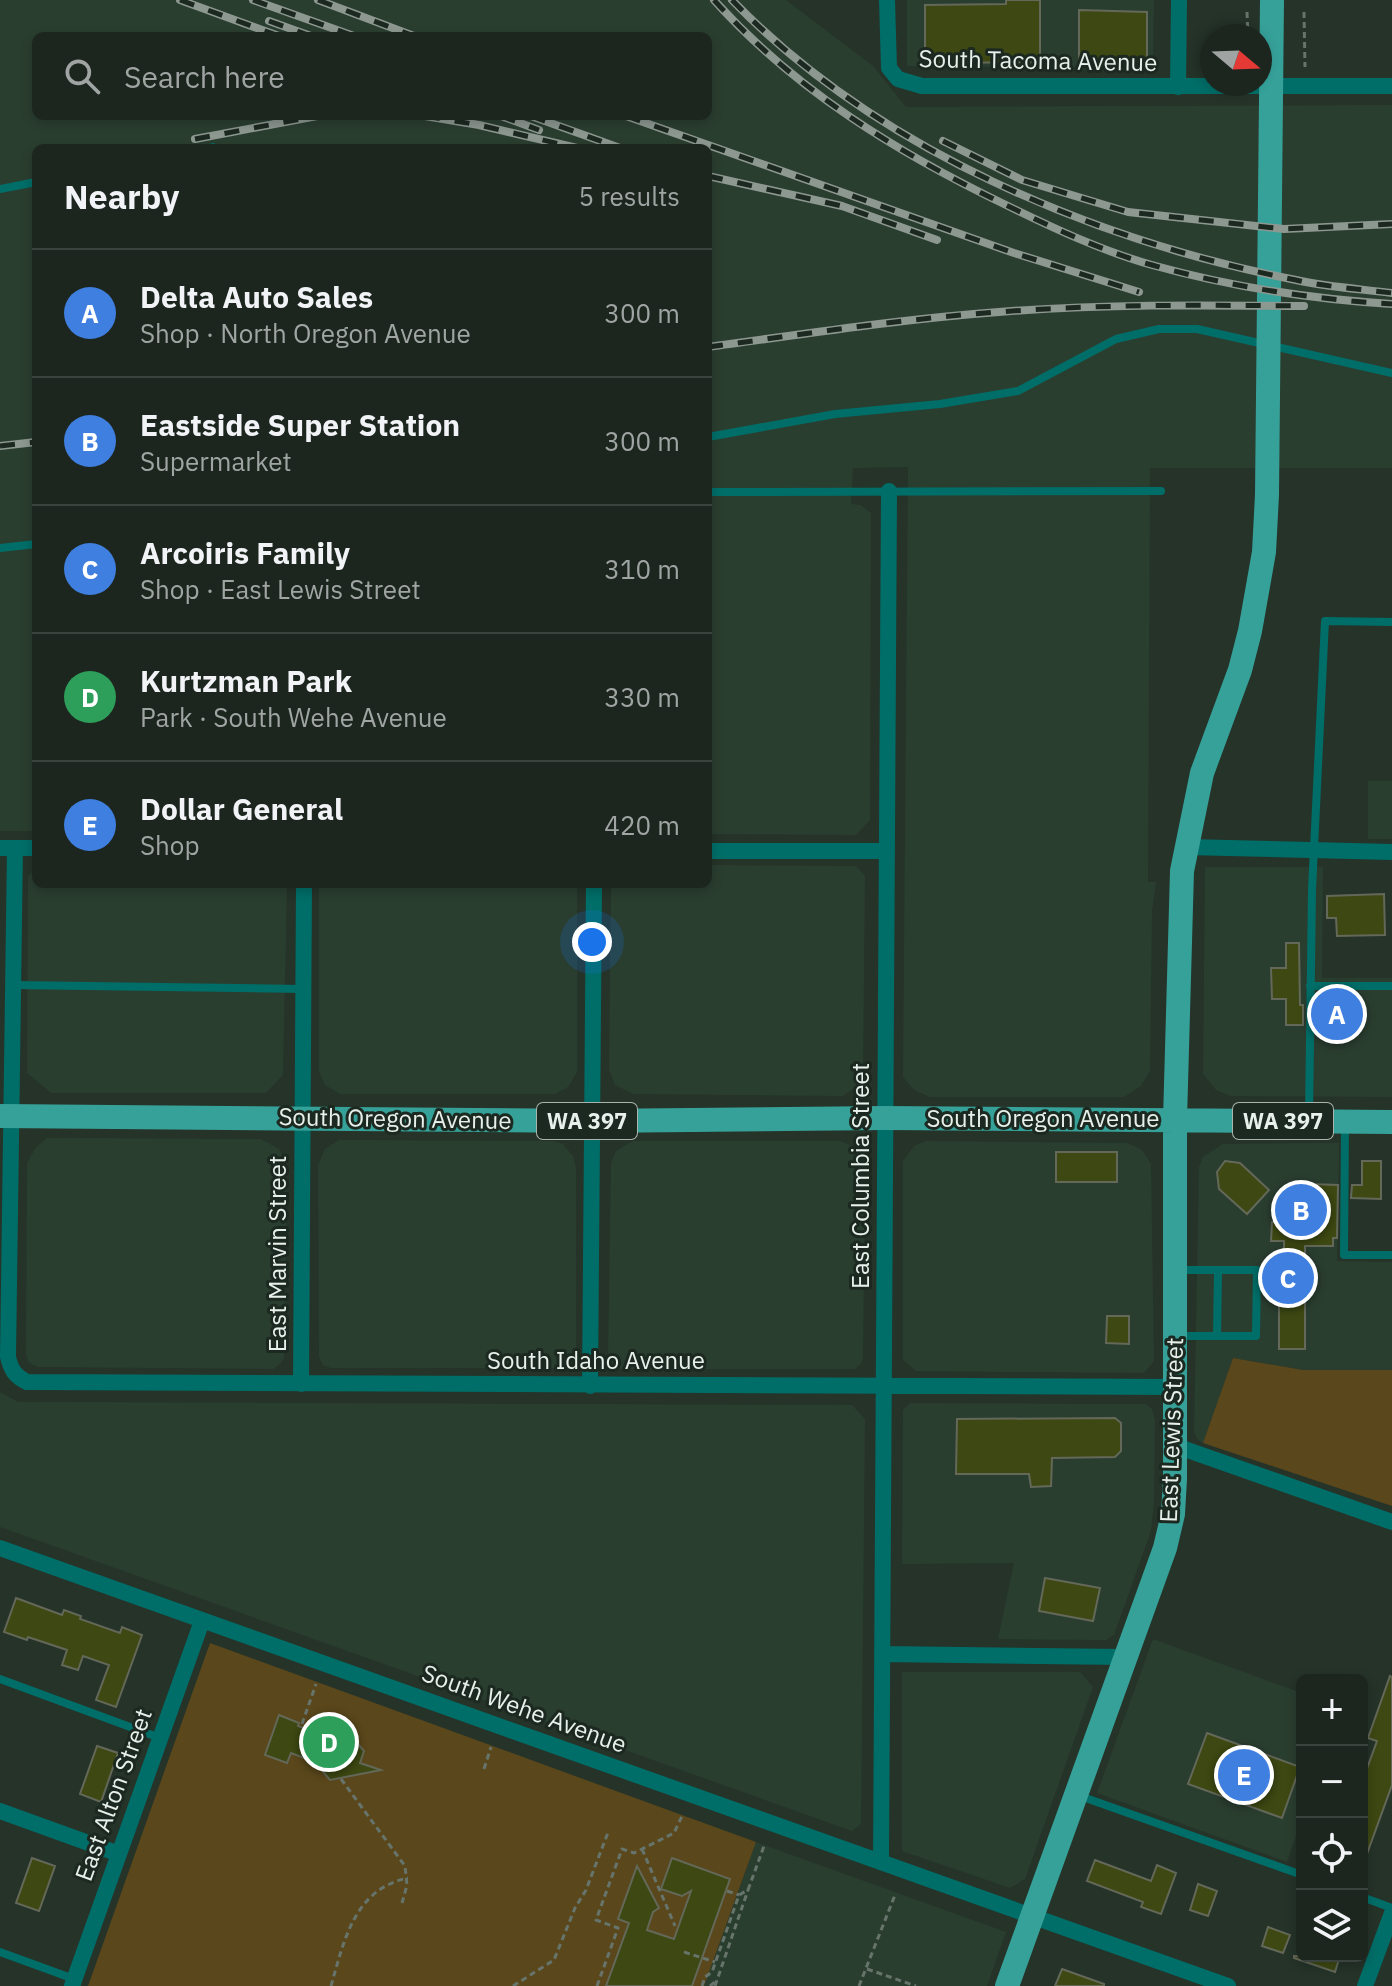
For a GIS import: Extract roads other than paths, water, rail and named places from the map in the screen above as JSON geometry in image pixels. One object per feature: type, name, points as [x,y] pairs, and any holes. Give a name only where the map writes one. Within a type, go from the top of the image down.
[{"type":"main road","name":"East Lewis Street","points":[[1007,1986],[1126,1657],[1170,1529],[1175,1499],[1175,1120],[1179,901],[1185,847],[1202,773],[1240,670],[1264,552],[1272,0]]},
{"type":"main road","name":"South Oregon Avenue","points":[[5,1116],[592,1121],[885,1118],[1175,1120]]},
{"type":"main road","name":"WA 397","points":[[1175,1120],[1392,1122]]},
{"type":"street","name":"South Tacoma Avenue","points":[[887,0],[887,61],[892,74],[898,79],[922,86],[1392,86]]},
{"type":"street","points":[[1178,87],[1179,0]]},
{"type":"street","name":"East Columbia Street","points":[[881,1861],[889,491]]},
{"type":"street","points":[[1185,847],[1392,852]]},
{"type":"street","points":[[5,1116],[11,985],[7,848],[32,848]]},
{"type":"street","points":[[712,851],[887,851]]},
{"type":"street","name":"East Marvin Street","points":[[301,1384],[304,888]]},
{"type":"street","points":[[590,1386],[594,888]]},
{"type":"street","name":"South Idaho Avenue","points":[[5,1116],[8,1357],[10,1368],[17,1377],[27,1382],[1176,1387]]},
{"type":"street","points":[[1176,1446],[1392,1522]]},
{"type":"street","name":"South Wehe Avenue","points":[[0,1548],[1228,1986]]},
{"type":"street","name":"East Alton Street","points":[[73,1982],[202,1621]]},
{"type":"street","points":[[882,1654],[1126,1657]]},
{"type":"street","points":[[0,1811],[119,1854]]},
{"type":"street","points":[[1365,1986],[1392,1910]]},
{"type":"lane","points":[[0,189],[32,183]]},
{"type":"lane","points":[[712,436],[835,414],[940,404],[1018,391],[1116,339],[1159,329],[1197,329],[1392,373]]},
{"type":"lane","points":[[712,492],[1161,491]]},
{"type":"lane","points":[[0,548],[32,544]]},
{"type":"lane","points":[[1309,1122],[1310,986],[1325,621],[1392,622]]},
{"type":"lane","points":[[11,985],[303,989]]},
{"type":"lane","points":[[1310,986],[1392,986]]},
{"type":"lane","points":[[1345,1122],[1344,1255],[1392,1255]]},
{"type":"lane","points":[[1175,1270],[1257,1270],[1256,1336],[1176,1336]]},
{"type":"lane","points":[[1217,1336],[1218,1270]]},
{"type":"lane","points":[[0,1679],[160,1738]]},
{"type":"lane","points":[[1076,1794],[1296,1873]]},
{"type":"lane","points":[[1368,1900],[1392,1910]]},
{"type":"lane","points":[[0,1952],[73,1982]]},
{"type":"railway","points":[[180,0],[268,32]]},
{"type":"railway","points":[[253,0],[343,32]]},
{"type":"railway","points":[[318,0],[403,32]]},
{"type":"railway","points":[[714,0],[779,63],[850,117],[926,164],[1060,230],[1133,259],[1211,280],[1331,299],[1392,304]]},
{"type":"railway","points":[[732,0],[790,53],[853,101],[921,144],[992,181],[1067,213],[1219,263],[1308,282],[1392,293]]},
{"type":"railway","points":[[269,21],[300,32]]},
{"type":"railway","points":[[195,139],[296,120]]},
{"type":"railway","points":[[449,120],[560,144]]},
{"type":"railway","points":[[512,120],[539,130]]},
{"type":"railway","points":[[542,120],[609,144]]},
{"type":"railway","points":[[637,120],[705,144]]},
{"type":"railway","points":[[943,141],[1022,180],[1128,212],[1284,229],[1392,224]]},
{"type":"railway","points":[[712,146],[1014,253],[1139,292]]},
{"type":"railway","points":[[712,177],[842,206],[937,240]]},
{"type":"railway","points":[[712,346],[889,323],[1037,309],[1304,306]]},
{"type":"railway","points":[[0,446],[32,442]]},
{"type":"place","name":"Delta Auto Sales","points":[[1337,1014]]},
{"type":"place","name":"Eastside Super Station","points":[[1301,1210]]},
{"type":"place","name":"Arcoiris Family","points":[[1288,1278]]},
{"type":"place","name":"Kurtzman Park","points":[[329,1742]]},
{"type":"place","name":"Dollar General","points":[[1244,1775]]}]
